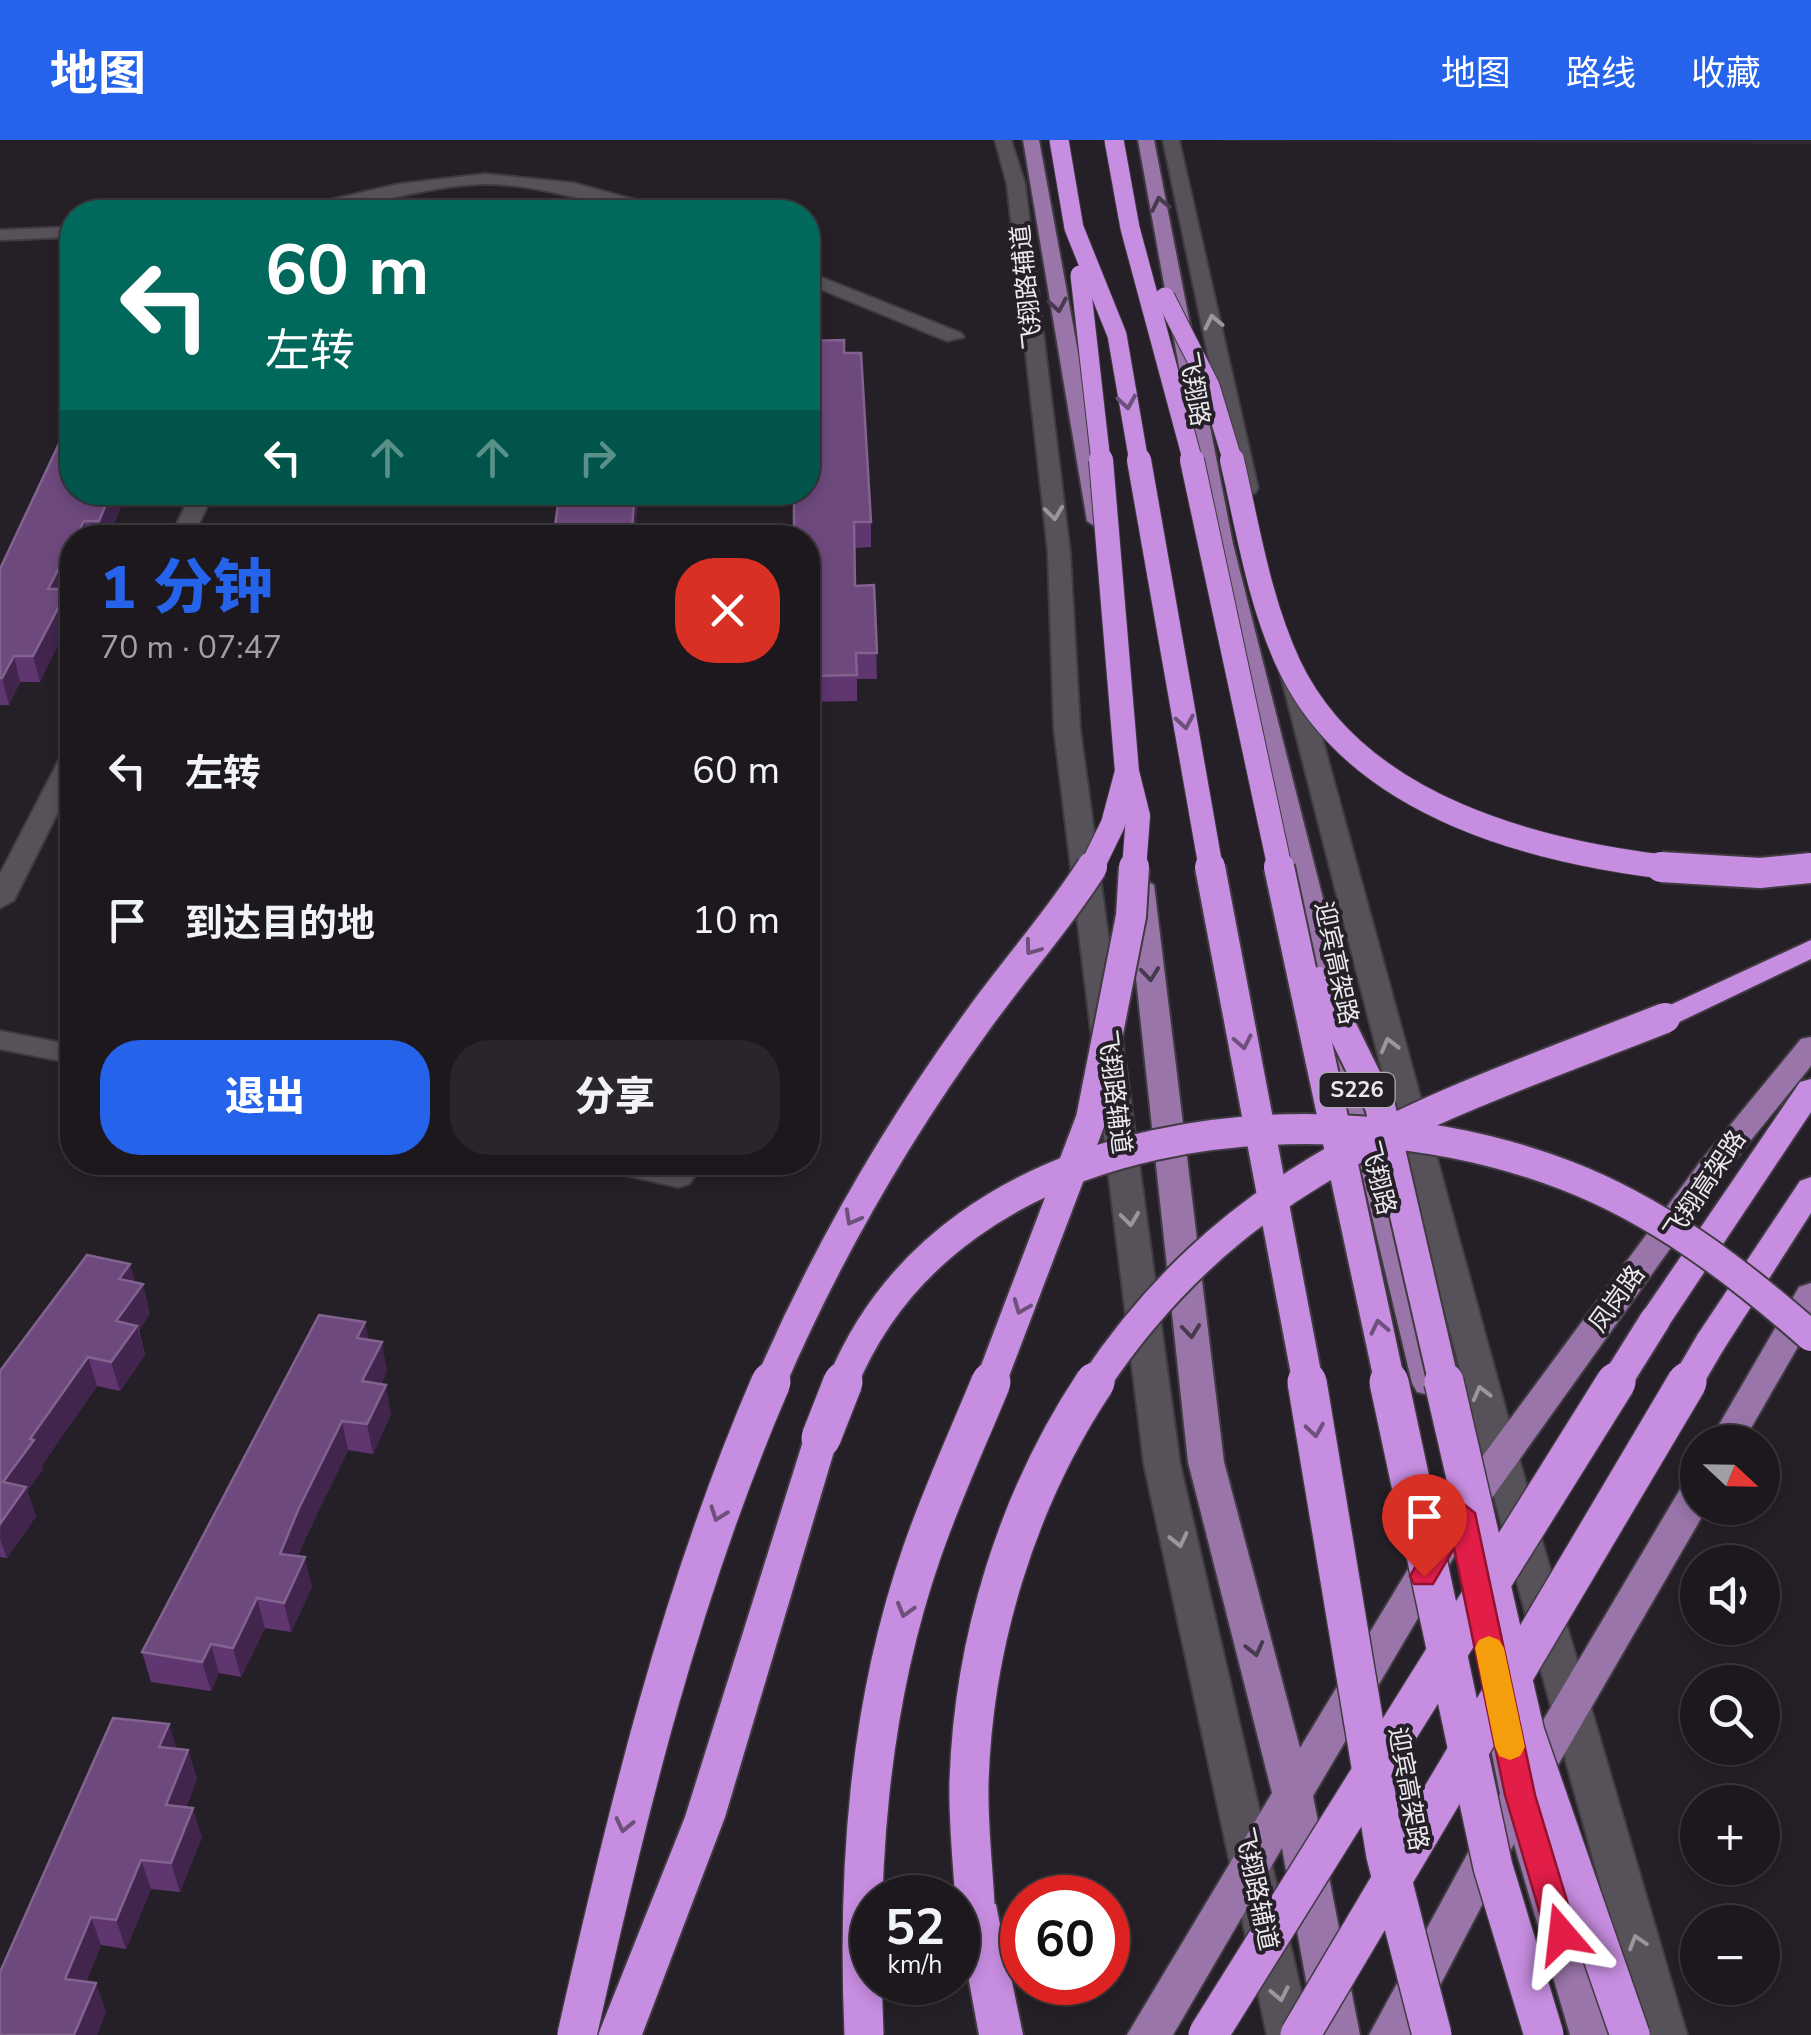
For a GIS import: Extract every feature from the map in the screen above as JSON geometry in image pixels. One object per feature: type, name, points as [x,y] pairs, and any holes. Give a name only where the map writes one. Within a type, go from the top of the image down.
[{"type":"highway","name":"迎宾高架路","points":[[1059,140],[1074,228],[1116,335],[1217,905],[1296,1320],[1386,1856],[1432,2035]]},
{"type":"highway","name":"迎宾高架路","points":[[1114,140],[1130,228],[1180,398],[1493,1866],[1544,2035]]},
{"type":"highway","points":[[864,2035],[860,1948],[870,1789],[891,1659],[928,1534],[1022,1305],[1090,1119],[1131,916],[1138,816],[1127,772],[1096,400],[1074,228]]},
{"type":"highway","points":[[1130,228],[1215,398],[1281,648],[1311,706],[1341,740],[1376,770],[1429,800],[1488,826],[1552,846],[1674,868],[1811,868]]},
{"type":"highway","points":[[577,2035],[628,1804],[678,1628],[718,1513],[792,1336],[868,1189],[941,1072],[1106,842],[1127,772]]},
{"type":"highway","points":[[1298,940],[1380,1106],[1525,1733],[1630,2035]]},
{"type":"highway","points":[[1001,2035],[974,1905],[969,1779],[982,1661],[1014,1539],[1060,1434],[1128,1330],[1198,1254],[1262,1201],[1339,1153],[1664,1018],[1811,948]]},
{"type":"highway","name":"飞翔高架路","points":[[1208,2035],[1654,1320],[1811,1089]]},
{"type":"highway","points":[[620,2035],[704,1818],[843,1380],[873,1322],[910,1278],[953,1237],[998,1204],[1071,1169],[1130,1149],[1180,1138],[1285,1128],[1428,1138],[1562,1174],[1632,1206],[1690,1237],[1749,1280],[1811,1336]]},
{"type":"highway","points":[[1300,2035],[1710,1343],[1811,1188]]},
{"type":"main road","points":[[1031,140],[1102,545],[1206,1462],[1292,1798],[1338,2035]]},
{"type":"main road","name":"飞翔路","points":[[1146,140],[1222,544],[1461,1513],[1520,1795],[1592,2035]]},
{"type":"main road","name":"凤岗路","points":[[1150,2035],[1461,1513],[1711,1169],[1811,1046]]},
{"type":"main road","points":[[1736,1425],[1811,1296]]},
{"type":"main road","points":[[1391,2035],[1520,1795],[1680,1522]]},
{"type":"street","name":"飞翔路辅道","points":[[1003,140],[1016,184],[1059,552],[1067,729],[1162,1464],[1289,2035]]},
{"type":"street","points":[[1170,140],[1194,228],[1258,542],[1500,1460],[1569,1712],[1665,2035]]},
{"type":"street","points":[[352,200],[457,181],[512,180],[625,200]]},
{"type":"street","points":[[0,235],[60,232]]},
{"type":"street","points":[[820,283],[954,337]]},
{"type":"street","points":[[0,900],[60,783]]},
{"type":"street","points":[[0,1040],[60,1052]]},
{"type":"street","points":[[673,1175],[678,1176]]},
{"type":"shaded area","points":[[1811,140],[1811,144],[1223,141]]},
{"type":"building","points":[[844,340],[844,353],[861,353],[871,522],[854,522],[855,586],[874,585],[877,653],[856,653],[857,675],[820,676],[820,525],[794,525],[794,505],[820,505],[820,341]]},
{"type":"building","points":[[60,442],[60,505],[106,505],[99,521],[60,525],[60,566],[48,589],[60,589],[60,604],[33,656],[14,656],[2,678],[0,569]]},
{"type":"building","points":[[558,505],[634,505],[632,525],[555,525]]},
{"type":"building","points":[[87,1255],[130,1264],[119,1279],[143,1284],[116,1321],[137,1326],[111,1362],[88,1357],[30,1439],[34,1440],[3,1482],[26,1487],[0,1524],[0,1371]]},
{"type":"building","points":[[319,1315],[365,1322],[357,1338],[382,1342],[362,1381],[386,1385],[367,1424],[342,1421],[299,1508],[280,1554],[305,1557],[284,1603],[257,1598],[233,1648],[211,1644],[202,1662],[142,1652]]},
{"type":"building","points":[[113,1718],[169,1724],[159,1747],[188,1750],[166,1805],[193,1808],[171,1863],[141,1860],[116,1920],[91,1917],[65,1979],[96,1983],[74,2035],[0,2035],[0,1972]]},
{"type":"slow traffic","points":[[1489,1648],[1510,1747]]},
{"type":"route","points":[[1424,1576],[1461,1513],[1520,1795],[1562,1934]]}]
